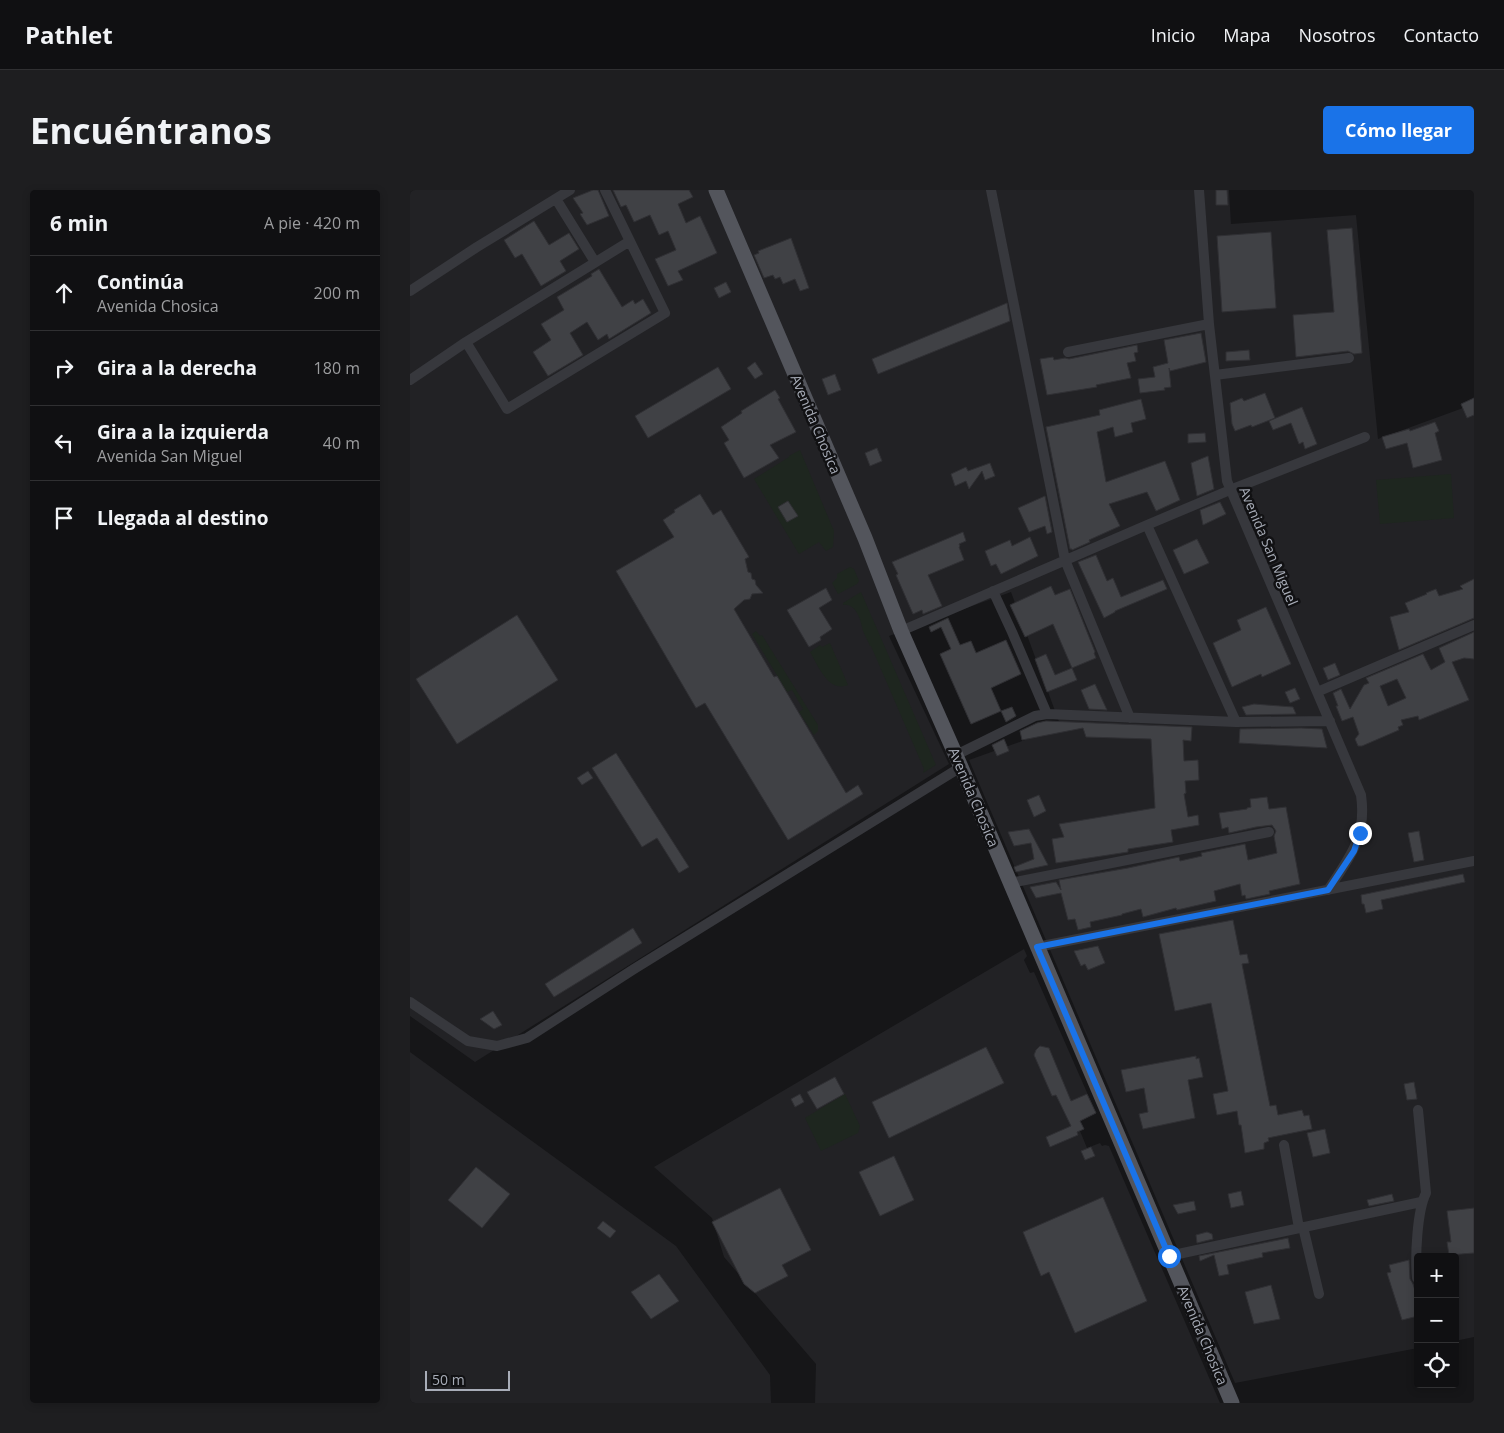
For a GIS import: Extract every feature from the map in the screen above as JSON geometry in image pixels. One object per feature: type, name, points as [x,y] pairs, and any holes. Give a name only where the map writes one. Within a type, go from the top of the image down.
[{"type":"main road","name":"Avenida Chosica","points":[[716,190],[854,512],[901,631],[959,761],[1232,1403]]},
{"type":"street","points":[[410,291],[570,190]]},
{"type":"street","points":[[466,342],[507,409],[665,313],[604,190]]},
{"type":"street","points":[[991,190],[1065,560],[1130,718]]},
{"type":"street","name":"Avenida San Miguel","points":[[1199,190],[1209,324],[1225,471],[1230,490],[1361,795],[1360,833],[1354,851],[1328,890]]},
{"type":"street","points":[[556,199],[595,262]]},
{"type":"street","points":[[410,380],[466,342],[630,241]]},
{"type":"street","points":[[1068,352],[1209,324]]},
{"type":"street","points":[[1215,375],[1349,358]]},
{"type":"street","points":[[901,631],[1230,490],[1365,437]]},
{"type":"street","points":[[1147,525],[1236,722]]},
{"type":"street","points":[[993,591],[1047,714]]},
{"type":"street","points":[[1317,692],[1474,625]]},
{"type":"street","points":[[410,1002],[468,1041],[497,1046],[527,1038],[959,761],[1035,716],[1047,714],[1236,722],[1330,721]]},
{"type":"street","points":[[1010,883],[1269,832]]},
{"type":"street","points":[[1037,947],[1474,861]]},
{"type":"street","points":[[1417,1253],[1421,1202],[1426,1193],[1418,1110]]},
{"type":"street","points":[[1284,1145],[1301,1228],[1319,1294]]},
{"type":"street","points":[[1169,1256],[1421,1202]]},
{"type":"shaded area","points":[[410,190],[1229,190],[1231,224],[1356,215],[1378,439],[1474,404],[1474,1337],[1459,1340],[1459,1253],[1414,1253],[1414,1349],[1235,1383],[969,760],[1061,727],[1011,592],[889,636],[949,764],[475,1062],[410,1016]]},
{"type":"shaded area","points":[[800,450],[834,531],[833,547],[826,551],[819,542],[799,554],[754,479]]},
{"type":"shaded area","points":[[1451,474],[1454,518],[1380,524],[1376,480]]},
{"type":"shaded area","points":[[850,567],[854,569],[859,581],[838,594],[832,583],[837,578],[837,574]]},
{"type":"shaded area","points":[[861,592],[936,765],[923,773],[924,769],[864,633],[858,614],[852,607],[843,605],[843,603]]},
{"type":"shaded area","points":[[756,631],[760,636],[762,635],[818,725],[818,731],[814,735],[799,712],[803,709],[792,690],[787,692],[752,634]]},
{"type":"shaded area","points":[[830,643],[848,685],[841,686],[829,682],[810,652],[820,645],[822,647]]},
{"type":"shaded area","points":[[1024,949],[1027,956],[1024,960],[1030,973],[1034,972],[1096,1113],[1080,1121],[1084,1129],[1080,1131],[1087,1148],[1100,1143],[1102,1146],[1109,1146],[1220,1403],[815,1403],[816,1364],[724,1257],[712,1218],[654,1167]]},
{"type":"shaded area","points":[[410,1052],[676,1246],[770,1375],[771,1403],[410,1403]]},
{"type":"shaded area","points":[[845,1094],[860,1126],[858,1133],[821,1151],[805,1118]]},
{"type":"building","points":[[593,190],[598,190],[609,216],[587,225],[580,214],[583,213],[573,198]]},
{"type":"building","points":[[613,190],[689,190],[693,197],[678,204],[686,223],[700,216],[717,253],[678,271],[683,280],[668,286],[655,259],[676,250],[668,231],[659,235],[650,215],[634,222],[626,205],[621,207]]},
{"type":"building","points":[[1216,190],[1227,190],[1228,205],[1216,205]]},
{"type":"building","points":[[534,221],[549,245],[569,233],[579,249],[560,261],[566,271],[541,286],[522,254],[515,258],[504,240]]},
{"type":"building","points":[[1352,228],[1362,353],[1354,354],[1348,351],[1296,357],[1293,315],[1334,312],[1327,230]]},
{"type":"building","points":[[1271,232],[1276,308],[1222,312],[1217,236]]},
{"type":"building","points":[[791,238],[809,288],[800,291],[795,279],[783,284],[780,277],[775,279],[773,275],[764,278],[754,255],[759,253],[758,251]]},
{"type":"building","points":[[599,269],[622,307],[633,300],[635,304],[643,299],[651,313],[609,339],[607,334],[598,340],[587,322],[570,333],[583,355],[548,376],[533,352],[551,340],[541,324],[564,310],[557,297],[592,276],[591,274]]},
{"type":"building","points":[[726,282],[731,292],[719,298],[714,288]]},
{"type":"building","points":[[1007,303],[1010,321],[878,374],[872,359]]},
{"type":"building","points":[[1201,333],[1206,362],[1170,371],[1169,368],[1171,387],[1164,388],[1165,390],[1140,393],[1138,379],[1155,377],[1153,367],[1168,363],[1164,340]]},
{"type":"building","points":[[1137,345],[1138,352],[1134,353],[1136,361],[1127,363],[1131,378],[1096,385],[1097,387],[1047,395],[1040,359],[1053,357],[1054,360],[1069,359]]},
{"type":"building","points":[[1249,350],[1250,360],[1226,361],[1226,352]]},
{"type":"building","points":[[755,362],[763,374],[755,379],[747,368]]},
{"type":"building","points":[[718,367],[731,389],[648,438],[635,416]]},
{"type":"building","points":[[835,374],[841,390],[828,395],[822,379]]},
{"type":"building","points":[[775,390],[796,432],[770,445],[779,458],[744,478],[724,443],[729,440],[721,427],[742,413],[741,411]]},
{"type":"building","points":[[1265,393],[1275,418],[1235,431],[1232,424],[1230,403],[1242,398],[1244,401]]},
{"type":"building","points":[[1474,398],[1474,415],[1467,418],[1461,404]]},
{"type":"building","points":[[1141,399],[1146,419],[1131,423],[1133,432],[1115,437],[1113,427],[1097,432],[1106,482],[1165,461],[1180,500],[1156,511],[1147,492],[1109,504],[1120,526],[1072,550],[1070,549],[1046,427],[1100,415],[1099,410]]},
{"type":"building","points":[[1302,407],[1317,444],[1305,449],[1303,442],[1299,444],[1291,423],[1273,430],[1269,421]]},
{"type":"building","points":[[1435,422],[1439,431],[1435,433],[1442,460],[1413,468],[1407,443],[1386,449],[1382,437],[1409,429],[1410,431]]},
{"type":"building","points":[[1205,433],[1206,442],[1188,443],[1188,434]]},
{"type":"building","points":[[877,448],[882,461],[870,466],[865,453]]},
{"type":"building","points":[[1208,456],[1214,489],[1197,496],[1191,463]]},
{"type":"building","points":[[990,463],[995,476],[985,480],[982,471],[969,489],[966,481],[955,486],[951,474],[966,467],[968,471]]},
{"type":"building","points":[[700,494],[713,515],[721,510],[749,557],[745,559],[748,572],[751,573],[752,579],[755,580],[756,585],[763,593],[752,594],[750,599],[744,600],[734,609],[774,677],[777,676],[846,793],[858,785],[863,794],[788,840],[705,703],[696,708],[616,571],[674,537],[663,520],[675,512],[674,510]]},
{"type":"building","points":[[1045,496],[1052,532],[1047,534],[1045,526],[1029,532],[1018,508]]},
{"type":"building","points":[[788,501],[798,516],[787,522],[778,507]]},
{"type":"building","points":[[1220,502],[1226,514],[1203,525],[1200,510]]},
{"type":"building","points":[[963,532],[966,541],[959,544],[959,547],[964,560],[928,575],[942,606],[923,614],[922,610],[913,614],[892,562]]},
{"type":"building","points":[[1030,537],[1038,556],[1001,574],[996,564],[991,566],[985,551],[1010,540],[1012,546]]},
{"type":"building","points":[[1197,539],[1209,563],[1184,574],[1173,550]]},
{"type":"building","points":[[1096,555],[1107,581],[1113,578],[1121,597],[1163,580],[1167,589],[1115,611],[1104,618],[1078,562]]},
{"type":"building","points":[[1474,579],[1474,618],[1399,650],[1390,617],[1409,612],[1405,603],[1426,593],[1436,589],[1439,596],[1463,589],[1460,586]]},
{"type":"building","points":[[1051,586],[1055,595],[1070,589],[1096,658],[1072,668],[1053,624],[1025,637],[1010,605]]},
{"type":"building","points":[[826,588],[832,600],[819,608],[832,629],[820,637],[821,640],[809,647],[787,610]]},
{"type":"building","points":[[1266,607],[1291,664],[1262,677],[1261,674],[1232,687],[1213,643],[1241,630],[1237,620]]},
{"type":"building","points":[[517,615],[558,680],[457,744],[416,679]]},
{"type":"building","points":[[948,618],[960,645],[971,641],[976,653],[1006,640],[1021,674],[991,688],[1001,711],[971,724],[940,654],[951,649],[941,627],[931,632],[929,627]]},
{"type":"building","points":[[1474,632],[1474,659],[1464,658],[1452,662],[1469,700],[1419,720],[1418,716],[1401,720],[1403,725],[1398,727],[1399,730],[1358,746],[1355,739],[1359,734],[1353,717],[1342,721],[1333,693],[1341,689],[1350,709],[1364,685],[1369,683],[1366,678],[1423,654],[1431,670],[1445,662],[1439,648]],"holes":[[[1397,679],[1406,698],[1388,706],[1380,686]]]},
{"type":"building","points":[[1046,654],[1055,675],[1072,668],[1077,680],[1047,692],[1035,659]]},
{"type":"building","points":[[1335,663],[1340,675],[1328,680],[1323,668]]},
{"type":"building","points":[[1095,684],[1107,710],[1089,709],[1081,690]]},
{"type":"building","points":[[1295,688],[1300,699],[1290,703],[1285,692]]},
{"type":"building","points":[[1254,704],[1293,707],[1296,714],[1246,715],[1242,707]]},
{"type":"building","points":[[1012,707],[1016,716],[1006,722],[1001,711]]},
{"type":"building","points":[[1046,721],[1192,727],[1191,741],[1183,740],[1184,761],[1198,760],[1199,780],[1185,781],[1186,793],[1184,794],[1188,817],[1198,815],[1199,825],[1171,830],[1173,842],[1128,849],[1128,852],[1056,863],[1052,839],[1064,837],[1059,824],[1155,808],[1151,739],[1086,737],[1083,728],[1022,740],[1020,731]]},
{"type":"building","points":[[1240,729],[1322,729],[1327,748],[1239,743]]},
{"type":"building","points":[[1004,739],[1009,751],[997,756],[992,745]]},
{"type":"building","points":[[616,753],[689,867],[679,873],[657,838],[642,847],[592,768]]},
{"type":"building","points":[[588,771],[593,778],[582,785],[577,778]]},
{"type":"building","points":[[1039,795],[1046,811],[1034,817],[1027,800]]},
{"type":"building","points":[[1267,797],[1269,809],[1286,807],[1300,884],[1269,891],[1270,894],[1246,899],[1245,895],[1242,896],[1240,884],[1214,891],[1216,901],[1177,910],[1176,908],[1143,917],[1141,909],[1090,922],[1091,927],[1078,930],[1075,919],[1068,920],[1061,893],[1036,898],[1030,887],[1056,882],[1061,890],[1059,880],[1179,857],[1180,861],[1202,856],[1201,853],[1245,844],[1248,860],[1277,853],[1274,836],[1276,831],[1272,825],[1229,833],[1228,827],[1222,829],[1219,813],[1247,809],[1251,807],[1250,799]]},
{"type":"building","points":[[1029,829],[1048,865],[1016,872],[1014,867],[1034,859],[1031,843],[1014,846],[1008,832]]},
{"type":"building","points":[[1419,831],[1424,860],[1414,862],[1408,833]]},
{"type":"building","points":[[1463,874],[1465,882],[1381,900],[1383,909],[1366,913],[1364,904],[1362,904],[1361,895]]},
{"type":"building","points":[[1233,920],[1240,955],[1247,954],[1249,963],[1242,964],[1270,1106],[1276,1105],[1278,1115],[1302,1110],[1304,1116],[1309,1115],[1312,1129],[1268,1138],[1269,1141],[1264,1143],[1264,1149],[1245,1153],[1237,1111],[1217,1115],[1213,1094],[1228,1091],[1211,1003],[1175,1011],[1159,934]]},
{"type":"building","points":[[633,928],[642,943],[554,997],[545,984]]},
{"type":"building","points":[[1098,946],[1105,963],[1088,970],[1085,964],[1081,966],[1074,951]]},
{"type":"building","points":[[493,1011],[502,1025],[494,1029],[480,1019]]},
{"type":"building","points":[[1040,1046],[1049,1048],[1071,1101],[1087,1094],[1096,1113],[1080,1121],[1084,1129],[1077,1132],[1078,1135],[1050,1147],[1046,1137],[1071,1126],[1056,1095],[1052,1096],[1034,1055]]},
{"type":"building","points":[[986,1047],[1004,1083],[889,1138],[872,1102]]},
{"type":"building","points":[[1196,1056],[1196,1059],[1199,1058],[1203,1077],[1188,1080],[1195,1118],[1143,1129],[1139,1114],[1148,1112],[1144,1088],[1126,1092],[1121,1070]]},
{"type":"building","points":[[835,1077],[844,1094],[817,1109],[807,1092]]},
{"type":"building","points":[[1414,1082],[1417,1099],[1407,1100],[1404,1084]]},
{"type":"building","points":[[800,1094],[804,1102],[795,1107],[791,1099]]},
{"type":"building","points":[[1325,1129],[1330,1153],[1313,1157],[1307,1133]]},
{"type":"building","points":[[1091,1147],[1095,1156],[1085,1160],[1081,1151]]},
{"type":"building","points":[[894,1156],[914,1200],[880,1216],[859,1172]]},
{"type":"building","points":[[476,1167],[510,1194],[482,1228],[448,1200]]},
{"type":"building","points":[[780,1188],[811,1250],[782,1265],[788,1276],[755,1293],[744,1284],[712,1222]]},
{"type":"building","points":[[1241,1191],[1244,1205],[1231,1208],[1228,1194]]},
{"type":"building","points":[[1392,1194],[1394,1201],[1369,1206],[1367,1200]]},
{"type":"building","points":[[1103,1197],[1147,1301],[1075,1333],[1049,1272],[1041,1276],[1023,1232]]},
{"type":"building","points":[[1194,1201],[1196,1210],[1178,1214],[1173,1205]]},
{"type":"building","points":[[1474,1208],[1474,1253],[1449,1253],[1447,1242],[1451,1242],[1447,1211]]},
{"type":"building","points":[[603,1221],[616,1231],[610,1238],[597,1228]]},
{"type":"building","points":[[1207,1232],[1212,1234],[1213,1239],[1197,1243],[1196,1235]]},
{"type":"building","points":[[1288,1238],[1290,1248],[1262,1253],[1263,1257],[1227,1265],[1229,1274],[1219,1276],[1214,1255],[1200,1261],[1199,1256]]},
{"type":"building","points":[[1409,1260],[1410,1279],[1414,1287],[1414,1317],[1402,1320],[1387,1273],[1391,1272],[1389,1265]]},
{"type":"building","points":[[659,1274],[679,1301],[651,1319],[631,1292]]},
{"type":"building","points":[[1271,1285],[1280,1319],[1254,1324],[1245,1292]]},
{"type":"route","points":[[1169,1256],[1037,947],[1328,890],[1354,851],[1360,833]]}]
